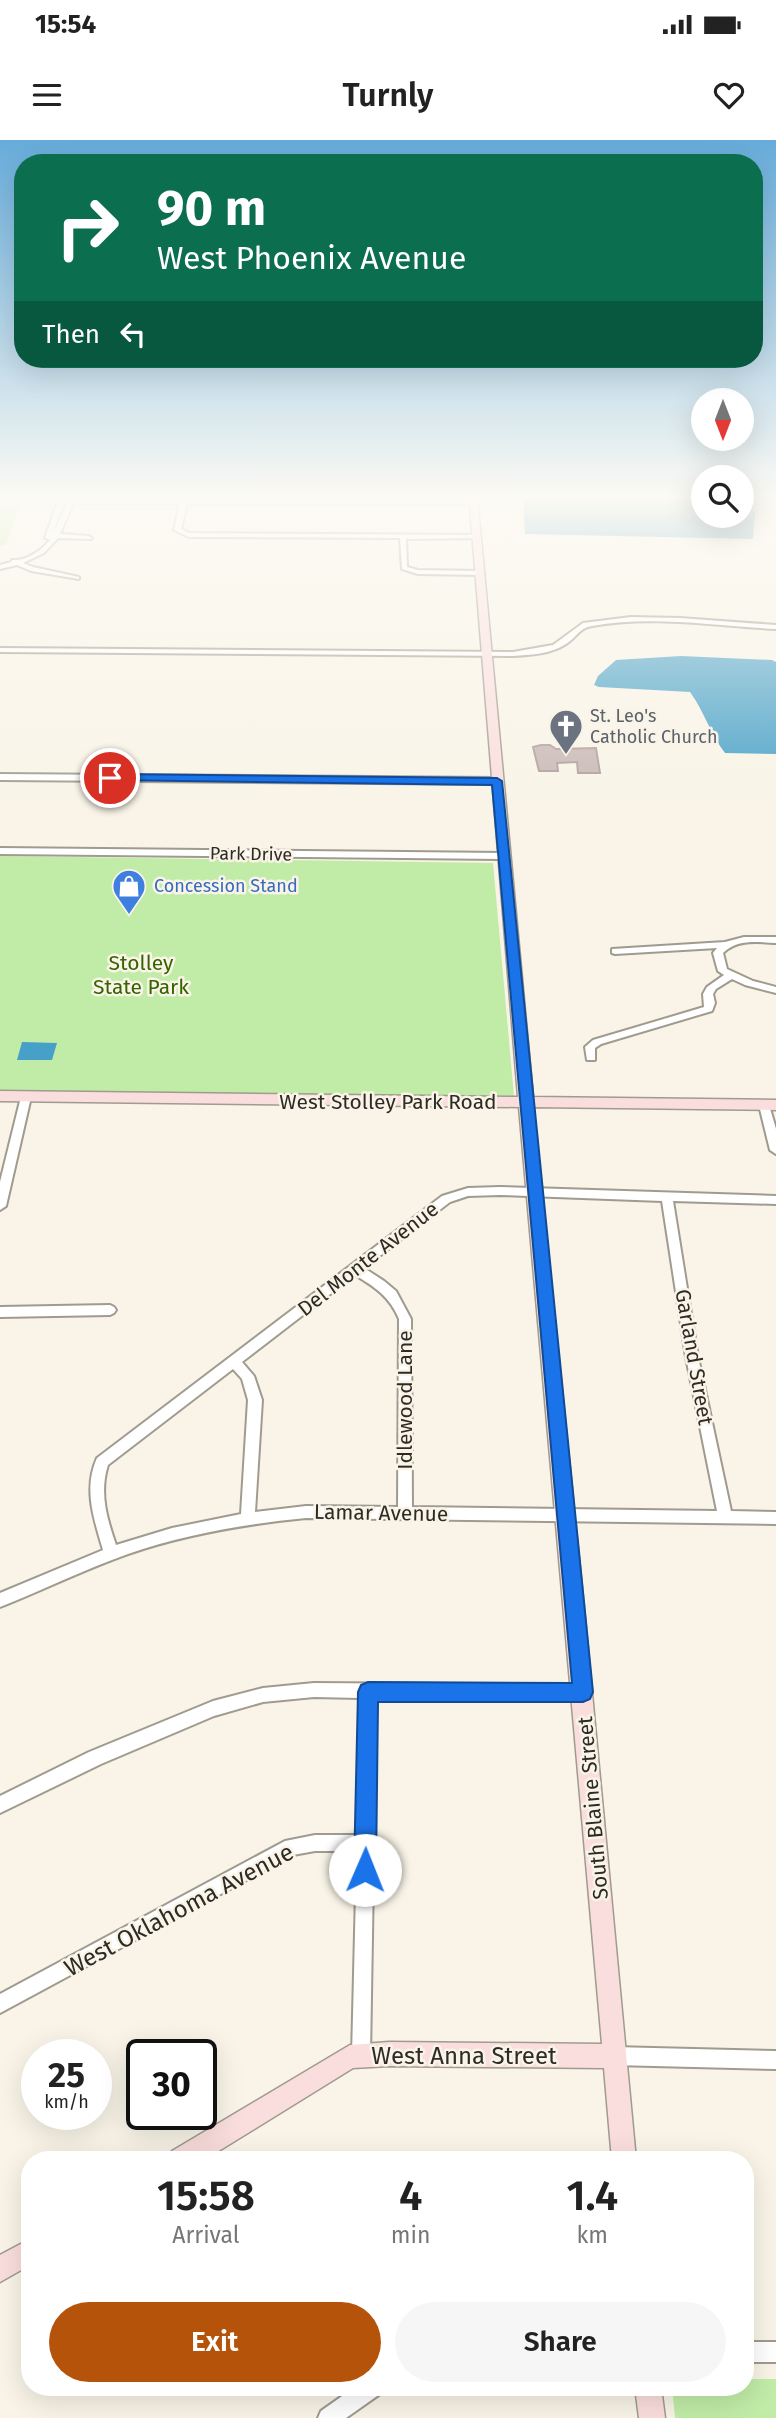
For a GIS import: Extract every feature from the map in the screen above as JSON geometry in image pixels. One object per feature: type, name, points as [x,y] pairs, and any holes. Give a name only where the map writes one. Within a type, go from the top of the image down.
[{"type":"street","name":"South Blaine Street","points":[[482,601],[503,856],[583,1692],[623,2151]]},
{"type":"street","points":[[0,650],[486,654],[541,650],[562,643],[578,628],[598,624],[639,621],[774,627]]},
{"type":"street","points":[[0,777],[497,781]]},
{"type":"street","name":"Park Drive","points":[[0,852],[503,856]]},
{"type":"street","points":[[615,951],[724,946],[738,940],[776,940]]},
{"type":"street","points":[[724,946],[718,953],[723,971],[776,990]]},
{"type":"street","points":[[591,1058],[590,1047],[597,1042],[708,1009],[708,994],[712,987],[732,975]]},
{"type":"street","name":"West Stolley Park Road","points":[[0,1096],[770,1105]]},
{"type":"street","points":[[0,1206],[26,1097]]},
{"type":"street","points":[[770,1105],[776,1150]]},
{"type":"street","name":"Del Monte Avenue","points":[[111,1554],[96,1501],[95,1479],[102,1462],[446,1199],[468,1192],[776,1200]]},
{"type":"street","name":"Garland Street","points":[[667,1197],[692,1357],[725,1517]]},
{"type":"street","name":"Idlewood Lane","points":[[355,1269],[387,1289],[400,1302],[405,1320],[405,1513]]},
{"type":"street","points":[[0,1312],[110,1310]]},
{"type":"street","points":[[234,1362],[248,1376],[255,1401],[247,1518]]},
{"type":"street","name":"Lamar Avenue","points":[[0,1600],[111,1554],[170,1535],[247,1518],[306,1512],[776,1518]]},
{"type":"street","points":[[0,1805],[95,1758],[213,1709],[263,1695],[314,1690],[583,1692]]},
{"type":"street","points":[[361,2056],[368,1692]]},
{"type":"street","name":"West Oklahoma Avenue","points":[[0,2004],[291,1847],[315,1843],[365,1843]]},
{"type":"street","name":"West Anna Street","points":[[196,2151],[350,2057],[389,2053],[776,2060]]},
{"type":"street","points":[[0,2269],[21,2256]]},
{"type":"street","points":[[754,2352],[776,2352]]},
{"type":"street","points":[[328,2418],[360,2396]]},
{"type":"street","points":[[649,2396],[652,2418]]},
{"type":"green space","name":"Stolley State Park","points":[[0,856],[493,863],[514,1096],[0,1091]]},
{"type":"green space","points":[[754,2379],[776,2379],[776,2418],[675,2418],[673,2396],[754,2396]]},
{"type":"water","points":[[681,656],[776,662],[776,754],[725,753],[690,692],[594,685],[598,676],[616,660]]},
{"type":"water","points":[[22,1042],[57,1043],[52,1060],[17,1060]]},
{"type":"building","name":"St. Leo's Catholic Church","points":[[550,745],[556,749],[596,748],[600,773],[578,773],[577,762],[557,763],[558,771],[539,771],[533,747]]},
{"type":"place","name":"St. Leo's Catholic Church","points":[[566,756]]},
{"type":"place","name":"Concession Stand","points":[[129,916]]},
{"type":"route","points":[[110,778],[497,781],[583,1692],[368,1692],[365,1870]]}]
